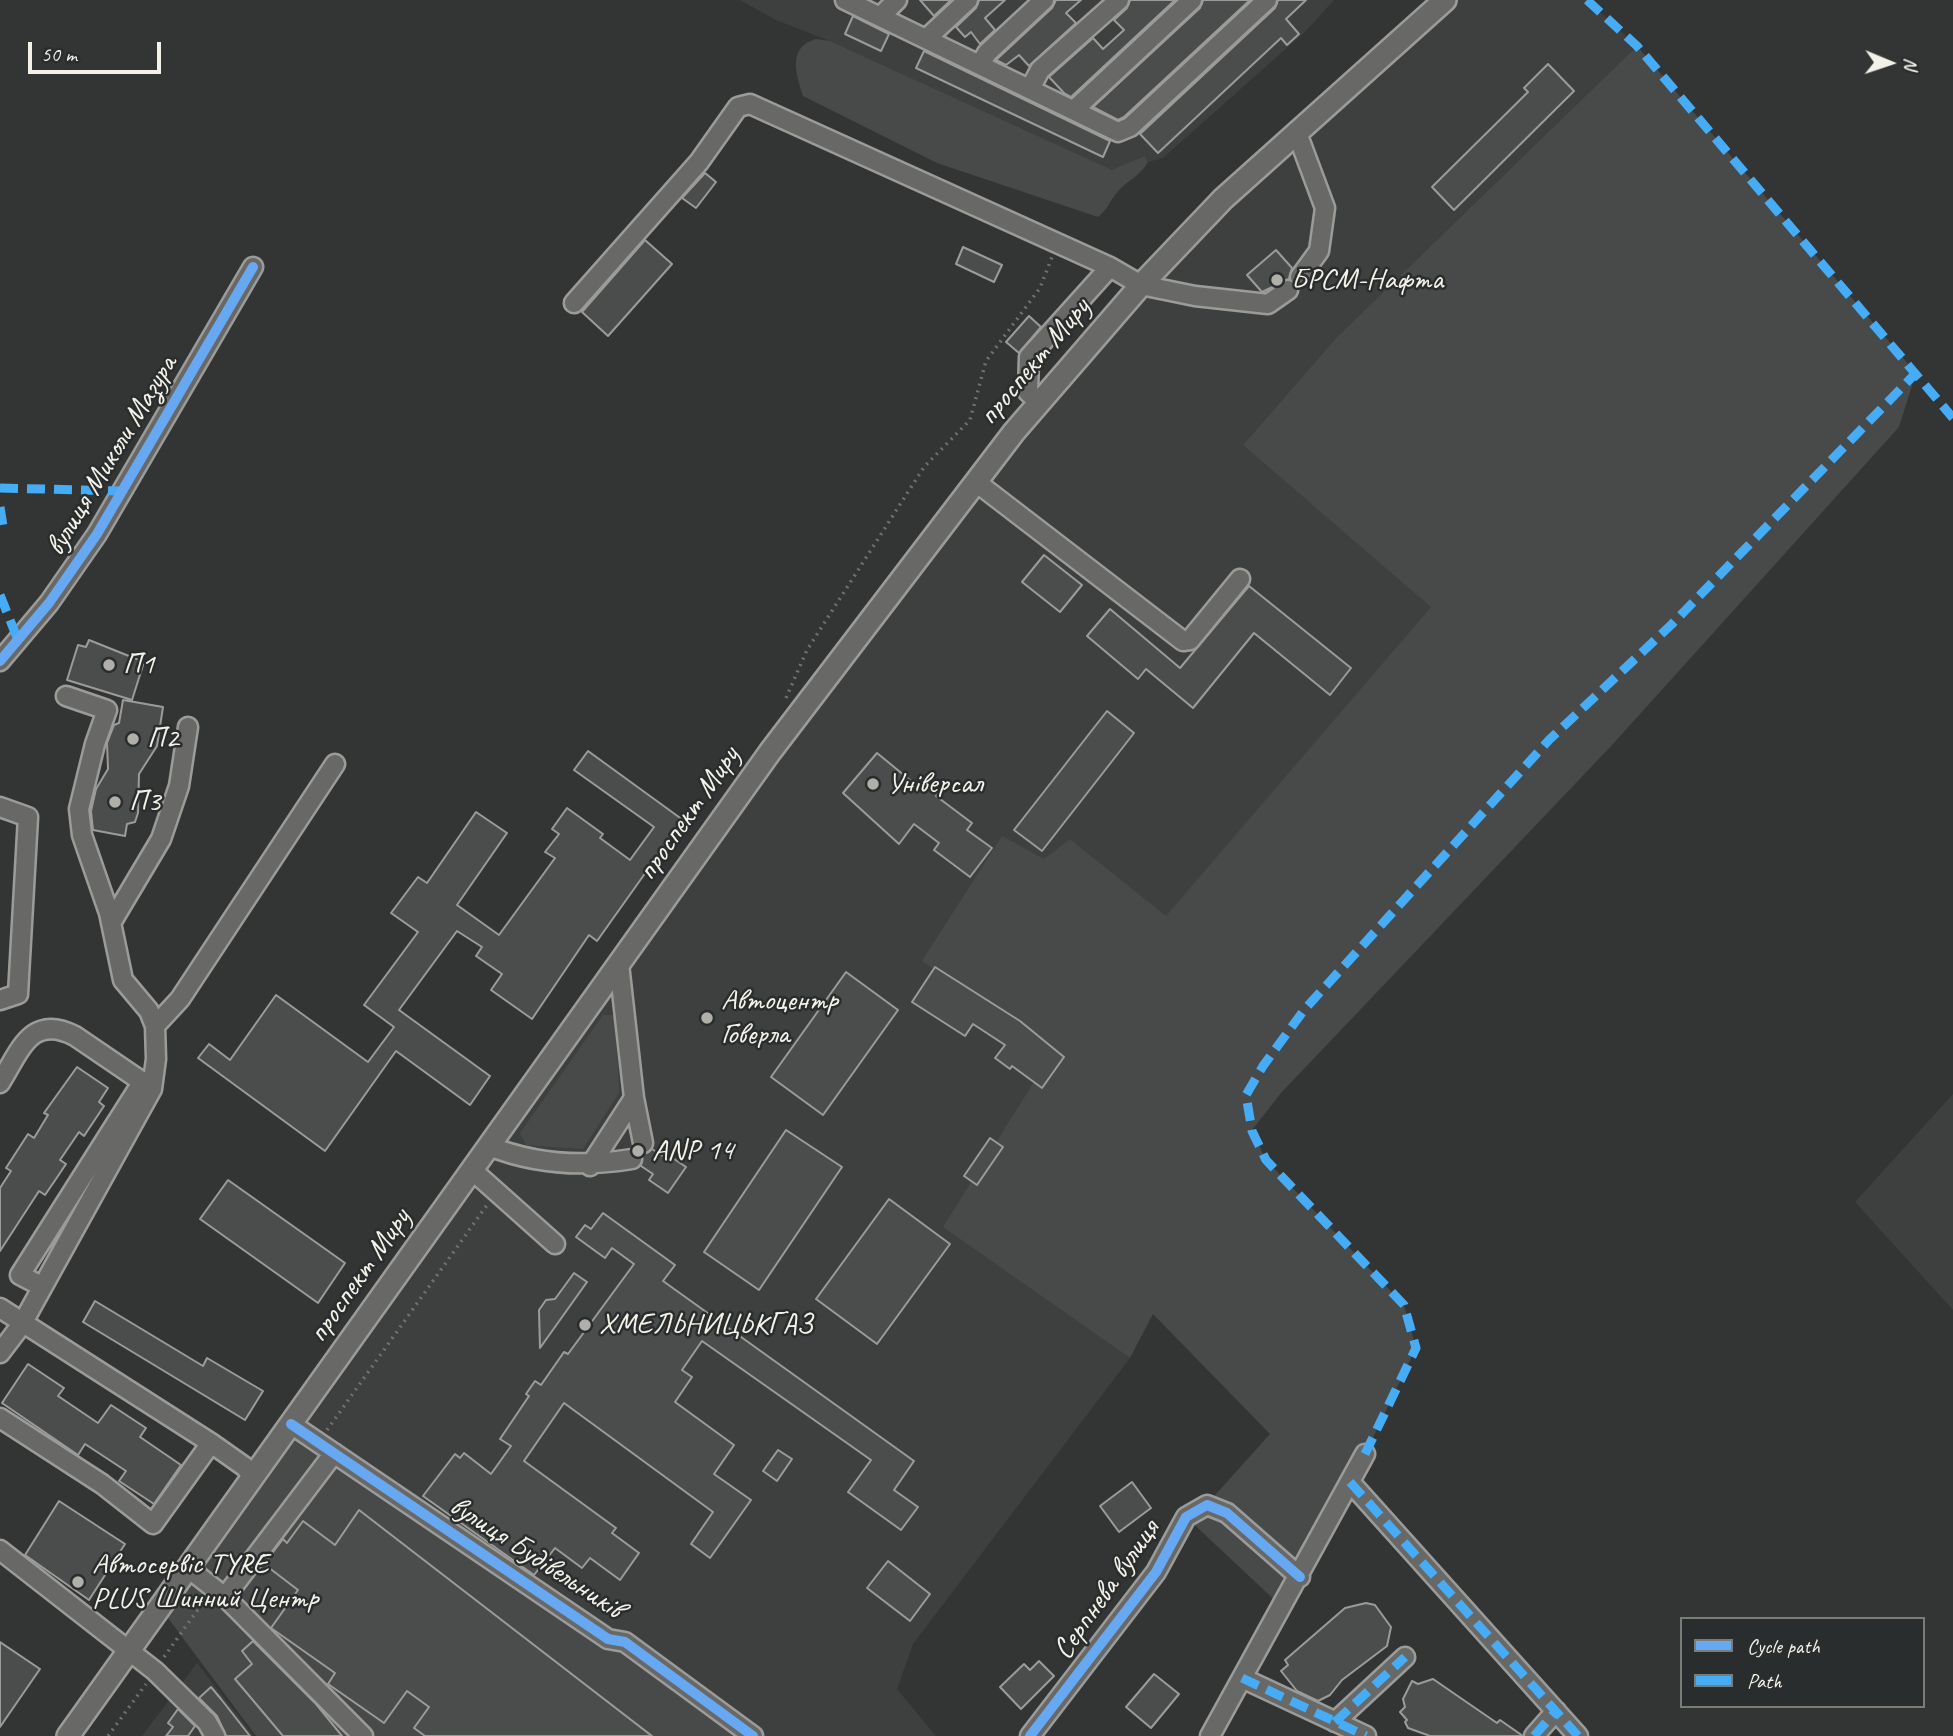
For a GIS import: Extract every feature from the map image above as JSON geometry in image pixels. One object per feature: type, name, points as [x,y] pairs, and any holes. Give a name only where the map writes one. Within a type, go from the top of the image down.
[{"type":"main road","name":"проспект Миру","points":[[68,1736],[770,752],[976,482],[1040,402],[1141,285],[1223,199],[1445,0]]},
{"type":"street","points":[[845,0],[1118,132],[1130,127],[1267,0]]},
{"type":"street","points":[[880,17],[897,0]]},
{"type":"street","points":[[926,39],[968,0]]},
{"type":"street","points":[[980,65],[987,53],[1044,0]]},
{"type":"street","points":[[1030,89],[1040,70],[1119,0]]},
{"type":"street","points":[[1074,110],[1192,0]]},
{"type":"street","points":[[574,303],[699,162],[738,107],[750,104],[1110,267],[1141,285],[1195,296],[1268,304],[1294,283],[1319,251],[1325,208],[1297,133]]},
{"type":"street","name":"вулиця Миколи Мазура","points":[[0,661],[49,603],[97,534],[253,267]]},
{"type":"street","points":[[1040,402],[1028,392],[1030,357],[1110,267]]},
{"type":"street","points":[[976,482],[1183,641],[1190,640],[1240,579]]},
{"type":"street","points":[[0,1353],[22,1324],[41,1286],[20,1275],[148,1085],[156,1059],[155,1027],[149,1011],[123,980],[111,923],[82,835],[79,809],[95,744],[107,710],[66,696]]},
{"type":"street","points":[[111,923],[161,839],[179,786],[188,727]]},
{"type":"street","points":[[155,1027],[180,999],[335,764]]},
{"type":"street","points":[[0,807],[28,817],[18,994],[0,999]]},
{"type":"street","points":[[619,964],[634,1098],[643,1143]]},
{"type":"street","points":[[0,1083],[31,1034],[44,1028],[62,1029],[75,1036],[148,1085]]},
{"type":"street","points":[[590,1166],[634,1098]]},
{"type":"street","points":[[489,1146],[522,1159],[556,1160],[590,1166],[632,1159]]},
{"type":"street","points":[[472,1170],[555,1244]]},
{"type":"street","points":[[0,1308],[211,1443],[245,1467],[253,1477]]},
{"type":"street","points":[[0,1418],[102,1483],[153,1524],[211,1443]]},
{"type":"street","name":"вулиця Будівельників","points":[[291,1424],[608,1639],[625,1642],[753,1736]]},
{"type":"street","points":[[225,1597],[334,1453]]},
{"type":"street","points":[[1210,1736],[1300,1577],[1365,1454]]},
{"type":"street","points":[[1350,1482],[1578,1736]]},
{"type":"street","name":"Серпнева вулиця","points":[[1030,1736],[1156,1572],[1186,1517],[1207,1504],[1227,1513],[1300,1577]]},
{"type":"street","points":[[0,1550],[130,1650],[210,1733]]},
{"type":"street","points":[[188,1568],[225,1597],[363,1736]]},
{"type":"street","points":[[1335,1722],[1405,1657]]},
{"type":"street","points":[[1242,1678],[1366,1736]]},
{"type":"street","points":[[1534,1736],[1556,1711]]},
{"type":"shaded area","points":[[740,0],[1334,0],[1306,31],[1163,158],[1148,162],[1143,156],[1113,171],[830,41],[776,20]]},
{"type":"shaded area","points":[[1457,0],[1587,0],[1637,46],[1337,337],[1243,445],[1432,606],[1166,917],[1070,839],[922,960],[1052,1053],[944,1227],[1130,1358],[913,1644],[897,1689],[936,1736],[741,1736],[293,1434],[777,756],[1020,437],[1147,290],[1229,204]]},
{"type":"shaded area","points":[[816,39],[830,41],[1112,170],[1144,156],[1148,162],[1119,190],[1098,217],[937,163],[803,96],[796,70],[797,55],[801,48]]},
{"type":"shaded area","points":[[1637,46],[1916,373],[1899,427],[1613,744],[1281,1093],[1252,1130],[1266,1160],[1404,1305],[1416,1348],[1365,1454],[1282,1607],[1186,1517],[1207,1504],[1270,1434],[1153,1314],[1130,1358],[943,1227],[1052,1053],[922,961],[1002,836],[1044,859],[1070,839],[1166,916],[1431,607],[1243,445],[1337,337]]},
{"type":"shaded area","points":[[603,1015],[616,1015],[619,1093],[583,1149],[526,1145],[520,1133]]},
{"type":"shaded area","points":[[1953,1094],[1953,1310],[1855,1202]]},
{"type":"shaded area","points":[[293,1434],[622,1649],[741,1736],[256,1736],[165,1614]]},
{"type":"shaded area","points":[[197,1663],[254,1736],[142,1736]]},
{"type":"building","points":[[920,0],[951,0],[934,16]]},
{"type":"building","points":[[979,0],[1005,0],[985,18],[995,30],[980,44],[971,32],[965,37],[956,27],[976,8]]},
{"type":"building","points":[[1056,0],[1081,0],[1066,13],[1076,23],[1029,66],[1019,55],[1006,65],[996,60],[1052,8]]},
{"type":"building","points":[[1130,0],[1175,0],[1071,97],[1064,93],[1049,77],[1093,38],[1103,49],[1124,30],[1114,20],[1127,8]]},
{"type":"building","points":[[1203,0],[1250,0],[1124,117],[1118,120],[1093,107],[1200,8]]},
{"type":"building","points":[[1278,0],[1306,0],[1286,19],[1299,34],[1287,45],[1281,38],[1158,153],[1140,134],[1275,8]]},
{"type":"building","points":[[853,16],[889,34],[881,51],[845,34]]},
{"type":"building","points":[[924,51],[1110,141],[1103,157],[916,68]]},
{"type":"building","points":[[1548,64],[1574,91],[1454,210],[1432,187],[1528,92],[1524,88]]},
{"type":"building","points":[[705,173],[716,182],[696,208],[682,198]]},
{"type":"building","points":[[645,240],[672,264],[608,336],[582,312]]},
{"type":"building","points":[[963,247],[1002,265],[994,282],[956,264]]},
{"type":"building","name":"БРСМ-Нафта","points":[[1276,250],[1292,268],[1289,279],[1262,292],[1247,275]]},
{"type":"building","points":[[1029,316],[1041,327],[1019,353],[1006,342]]},
{"type":"building","points":[[1044,555],[1082,585],[1060,612],[1022,582]]},
{"type":"building","points":[[1249,586],[1351,668],[1330,695],[1254,633],[1193,708],[1146,669],[1138,679],[1087,636],[1110,609],[1180,668]]},
{"type":"building","name":"П1","points":[[89,640],[144,662],[132,700],[67,680],[78,645],[86,647]]},
{"type":"building","points":[[123,700],[163,707],[157,746],[139,774],[138,813],[135,822],[127,824],[125,836],[93,830],[91,811],[96,789],[108,769],[107,743],[114,725],[119,723]]},
{"type":"building","points":[[1107,711],[1134,733],[1042,851],[1014,830]]},
{"type":"building","points":[[588,751],[683,820],[597,941],[589,935],[532,1019],[491,990],[502,974],[476,956],[482,947],[457,931],[399,1010],[490,1076],[470,1105],[396,1051],[325,1151],[198,1058],[209,1044],[230,1060],[276,995],[368,1062],[394,1027],[364,1005],[418,932],[391,913],[418,877],[427,883],[476,812],[507,833],[457,905],[499,935],[555,858],[545,852],[559,834],[552,829],[567,808],[603,834],[600,838],[630,860],[654,827],[574,770]]},
{"type":"building","points":[[877,753],[916,785],[920,780],[938,794],[936,796],[972,823],[967,830],[992,848],[970,877],[934,850],[939,843],[914,824],[899,844],[843,793]]},
{"type":"building","points":[[935,967],[1020,1021],[1064,1057],[1042,1088],[1012,1066],[1010,1069],[995,1058],[1005,1045],[973,1024],[965,1036],[912,1002]]},
{"type":"building","points":[[846,972],[898,1010],[823,1115],[771,1077]]},
{"type":"building","points":[[77,1067],[108,1088],[99,1102],[104,1106],[84,1136],[79,1132],[60,1160],[66,1164],[45,1195],[39,1191],[0,1251],[0,1188],[11,1171],[6,1168],[28,1134],[34,1138],[48,1115],[44,1113]]},
{"type":"building","points":[[786,1130],[842,1167],[759,1290],[704,1252]]},
{"type":"building","points":[[990,1138],[1003,1147],[977,1185],[964,1176]]},
{"type":"building","points":[[652,1149],[664,1157],[667,1154],[686,1167],[668,1193],[649,1180],[653,1174],[641,1166],[642,1154]]},
{"type":"building","points":[[228,1180],[345,1263],[318,1303],[200,1219]]},
{"type":"building","points":[[889,1199],[950,1244],[877,1344],[816,1299]]},
{"type":"building","points":[[603,1213],[675,1265],[663,1281],[914,1461],[894,1490],[918,1507],[901,1530],[848,1492],[871,1460],[702,1341],[682,1370],[692,1377],[675,1402],[734,1445],[714,1474],[751,1500],[710,1558],[691,1544],[713,1512],[564,1403],[524,1461],[616,1528],[612,1533],[639,1553],[620,1580],[590,1558],[582,1568],[555,1548],[534,1575],[423,1496],[455,1454],[460,1458],[464,1453],[491,1474],[511,1446],[500,1439],[529,1396],[526,1394],[535,1381],[541,1385],[564,1352],[568,1354],[634,1264],[612,1248],[605,1258],[576,1237],[585,1225],[591,1229]]},
{"type":"building","points":[[574,1273],[587,1282],[540,1348],[539,1310],[546,1300],[555,1299]]},
{"type":"building","points":[[95,1301],[203,1366],[207,1358],[263,1391],[245,1420],[83,1322]]},
{"type":"building","points":[[28,1364],[64,1388],[58,1396],[98,1423],[111,1405],[146,1428],[140,1437],[181,1465],[154,1504],[119,1481],[126,1471],[85,1444],[78,1455],[2,1403]]},
{"type":"building","points":[[778,1450],[792,1459],[777,1481],[763,1471]]},
{"type":"building","points":[[1132,1482],[1151,1508],[1119,1532],[1100,1506]]},
{"type":"building","points":[[59,1501],[125,1544],[89,1600],[25,1555]]},
{"type":"building","points":[[359,1510],[652,1736],[425,1736],[414,1728],[429,1707],[407,1691],[384,1723],[328,1684],[335,1673],[271,1628],[298,1590],[264,1564],[283,1539],[287,1543],[303,1521],[335,1545]]},
{"type":"building","points":[[888,1561],[930,1594],[910,1621],[867,1588]]},
{"type":"building","points":[[1366,1603],[1375,1605],[1391,1627],[1387,1646],[1342,1680],[1330,1695],[1318,1701],[1297,1691],[1281,1671],[1288,1665],[1285,1660],[1345,1608]]},
{"type":"building","points":[[253,1641],[316,1704],[342,1736],[283,1736],[235,1679],[252,1664],[242,1651]]},
{"type":"building","points":[[0,1642],[40,1669],[0,1727]]},
{"type":"building","points":[[1039,1661],[1054,1676],[1021,1709],[1000,1687],[1024,1664],[1030,1670]]},
{"type":"building","points":[[1154,1674],[1179,1694],[1151,1728],[1126,1707]]},
{"type":"building","points":[[1433,1679],[1497,1723],[1500,1720],[1523,1736],[1430,1736],[1408,1728],[1405,1722],[1407,1720],[1400,1712],[1405,1707],[1403,1699],[1412,1681],[1418,1684]]},
{"type":"building","points":[[211,1687],[250,1736],[226,1736],[217,1716],[199,1698]]},
{"type":"building","points":[[178,1709],[195,1726],[188,1736],[166,1736],[173,1727],[168,1723]]},
{"type":"marked path","points":[[1587,0],[1637,46],[1953,418]]},
{"type":"marked path","points":[[1365,1454],[1416,1348],[1404,1305],[1266,1160],[1252,1131],[1246,1095],[1263,1066],[1304,1010],[1549,740],[1672,624],[1916,373]]},
{"type":"marked path","points":[[0,488],[122,491]]},
{"type":"marked path","points":[[0,507],[3,526],[0,530]]},
{"type":"marked path","points":[[0,595],[18,640]]},
{"type":"marked path","points":[[1350,1482],[1578,1736]]},
{"type":"marked path","points":[[1335,1722],[1405,1657]]},
{"type":"marked path","points":[[1242,1678],[1366,1736]]},
{"type":"marked path","points":[[1534,1736],[1556,1711]]},
{"type":"cycle path","points":[[0,661],[49,603],[97,534],[253,267]]},
{"type":"cycle path","points":[[291,1424],[608,1639],[625,1642],[753,1736]]},
{"type":"cycle path","points":[[1030,1736],[1156,1572],[1186,1517],[1207,1505],[1227,1513],[1300,1577]]},
{"type":"place","name":"БРСМ-Нафта","points":[[1277,280]]},
{"type":"place","name":"П1","points":[[109,665]]},
{"type":"place","name":"П2","points":[[133,739]]},
{"type":"place","name":"Універсал","points":[[873,784]]},
{"type":"place","name":"П3","points":[[115,802]]},
{"type":"place","name":"Автоцентр Говерла","points":[[707,1018]]},
{"type":"place","name":"ANP 14","points":[[638,1151]]},
{"type":"place","name":"ХМЕЛЬНИЦЬКГАЗ","points":[[585,1325]]},
{"type":"place","name":"Автосервіс TYRE PLUS Шинний Центр","points":[[78,1582]]}]
